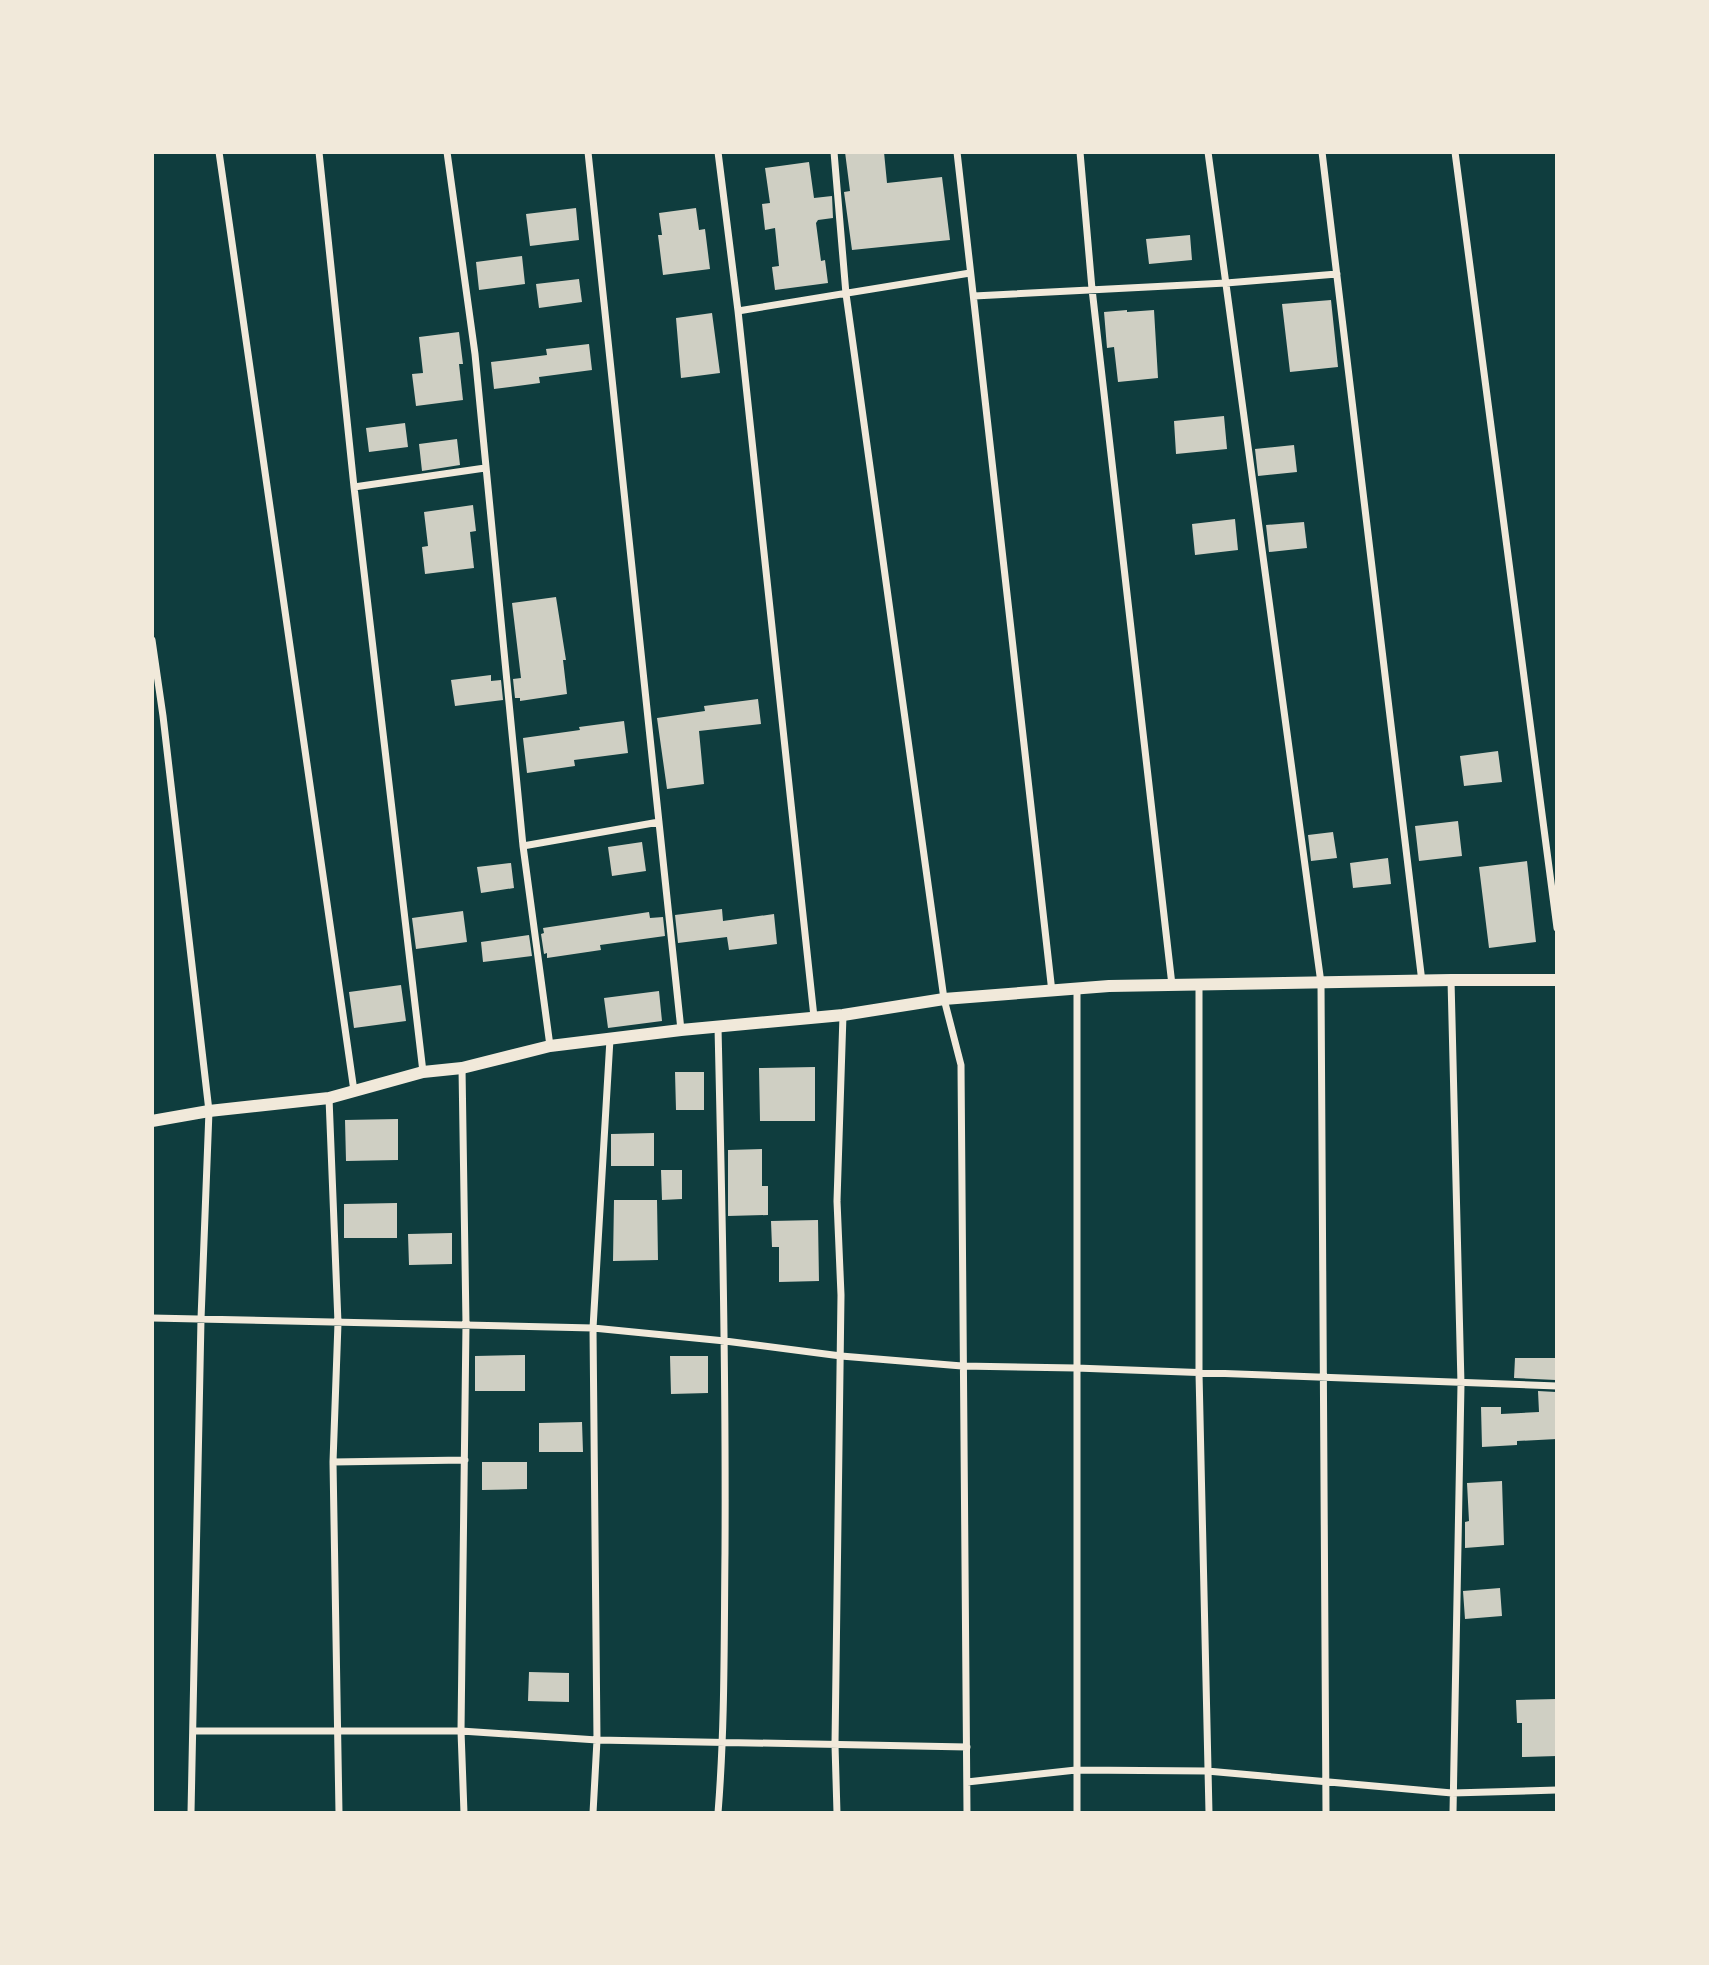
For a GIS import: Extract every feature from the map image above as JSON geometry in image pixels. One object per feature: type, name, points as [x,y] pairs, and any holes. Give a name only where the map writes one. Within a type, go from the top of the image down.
[{"type":"street","points":[[219,152],[354,1092]]},
{"type":"street","points":[[318,152],[354,487],[423,1072]]},
{"type":"street","points":[[447,152],[475,354],[523,846],[550,1046]]},
{"type":"street","points":[[587,152],[681,1030]]},
{"type":"street","points":[[718,152],[814,1017]]},
{"type":"street","points":[[834,152],[846,294],[944,999],[961,1065],[967,1813]]},
{"type":"street","points":[[957,152],[1052,992]]},
{"type":"street","points":[[1080,152],[1092,289],[1172,985]]},
{"type":"street","points":[[1208,152],[1321,983],[1326,1813]]},
{"type":"street","points":[[1322,152],[1422,982]]},
{"type":"street","points":[[1455,152],[1557,928]]},
{"type":"street","points":[[737,311],[970,273]]},
{"type":"street","points":[[974,296],[1226,283],[1337,274]]},
{"type":"street","points":[[354,487],[485,468]]},
{"type":"street","points":[[152,640],[209,1111],[201,1319],[191,1813]]},
{"type":"street","points":[[523,846],[659,822]]},
{"type":"street","points":[[1451,980],[1461,1384],[1453,1813]]},
{"type":"street","points":[[152,1121],[209,1111],[329,1098],[423,1072],[462,1068],[550,1046],[681,1030],[843,1015],[944,999],[1109,986],[1557,980]]},
{"type":"street","points":[[1199,985],[1199,1374],[1209,1813]]},
{"type":"street","points":[[1077,989],[1077,1813]]},
{"type":"street","points":[[837,1813],[835,1745],[841,1295],[837,1201],[843,1015]]},
{"type":"street","points":[[718,1027],[724,1341],[723,1743],[719,1813]]},
{"type":"street","points":[[593,1813],[597,1740],[593,1328],[610,1039]]},
{"type":"street","points":[[462,1068],[466,1324],[461,1731],[464,1813]]},
{"type":"street","points":[[329,1098],[338,1323],[334,1462],[339,1813]]},
{"type":"street","points":[[152,1318],[593,1328],[841,1356],[962,1366],[1323,1376],[1557,1387]]},
{"type":"street","points":[[334,1462],[465,1460]]},
{"type":"street","points":[[194,1731],[461,1731],[597,1740],[967,1747]]},
{"type":"street","points":[[967,1782],[1076,1770],[1207,1771],[1452,1793],[1557,1790]]},
{"type":"building","points":[[845,152],[884,152],[887,183],[942,177],[950,240],[852,250],[844,192],[850,191]]},
{"type":"building","points":[[809,162],[814,198],[832,196],[833,218],[818,220],[816,223],[821,261],[825,260],[828,283],[775,290],[772,267],[779,266],[775,228],[765,230],[762,204],[770,203],[765,168]]},
{"type":"building","points":[[576,208],[579,240],[530,246],[526,214]]},
{"type":"building","points":[[696,208],[699,230],[705,229],[710,269],[663,275],[658,235],[662,235],[659,213]]},
{"type":"building","points":[[1190,235],[1192,260],[1149,264],[1146,239]]},
{"type":"building","points":[[522,256],[525,284],[479,290],[476,262]]},
{"type":"building","points":[[579,279],[582,302],[539,308],[536,284]]},
{"type":"building","points":[[1331,300],[1338,367],[1290,372],[1282,304]]},
{"type":"building","points":[[1154,310],[1158,378],[1118,382],[1114,347],[1107,348],[1104,312]]},
{"type":"building","points":[[712,313],[720,373],[681,378],[676,318]]},
{"type":"building","points":[[459,332],[463,364],[459,364],[463,400],[416,406],[412,374],[423,373],[419,337]]},
{"type":"building","points":[[589,344],[592,370],[539,377],[540,383],[494,389],[491,362],[547,355],[546,349]]},
{"type":"building","points":[[1224,416],[1227,449],[1176,454],[1174,421]]},
{"type":"building","points":[[405,423],[408,447],[369,452],[366,428]]},
{"type":"building","points":[[457,439],[460,465],[422,471],[419,444]]},
{"type":"building","points":[[1294,445],[1297,472],[1258,476],[1255,449]]},
{"type":"building","points":[[473,505],[476,531],[470,532],[474,568],[425,574],[422,547],[428,546],[424,512]]},
{"type":"building","points":[[1235,519],[1238,550],[1195,555],[1192,524]]},
{"type":"building","points":[[1304,522],[1307,548],[1269,552],[1266,525]]},
{"type":"building","points":[[556,597],[566,660],[563,660],[567,694],[520,701],[520,698],[515,698],[513,679],[521,678],[512,603]]},
{"type":"building","points":[[491,675],[491,681],[501,680],[503,700],[455,706],[451,680]]},
{"type":"building","points":[[758,699],[761,724],[699,731],[704,784],[667,789],[657,718],[705,711],[704,706]]},
{"type":"building","points":[[624,721],[628,753],[574,760],[575,766],[527,773],[523,738]]},
{"type":"building","points":[[1498,751],[1502,782],[1464,786],[1460,756]]},
{"type":"building","points":[[1458,821],[1462,856],[1419,861],[1415,826]]},
{"type":"building","points":[[1333,832],[1337,858],[1311,861],[1308,835]]},
{"type":"building","points":[[642,842],[646,871],[612,876],[608,847]]},
{"type":"building","points":[[1388,858],[1391,884],[1353,888],[1350,863]]},
{"type":"building","points":[[1527,861],[1536,942],[1489,948],[1479,867]]},
{"type":"building","points":[[511,863],[514,888],[481,893],[477,867]]},
{"type":"building","points":[[722,909],[723,921],[774,914],[777,944],[729,950],[727,937],[678,943],[675,915]]},
{"type":"building","points":[[463,911],[467,942],[416,949],[412,918]]},
{"type":"building","points":[[649,912],[650,918],[663,917],[665,936],[600,945],[601,950],[547,958],[547,953],[544,954],[541,934],[544,933],[543,928]]},
{"type":"building","points":[[529,935],[532,956],[483,962],[481,942]]},
{"type":"building","points":[[401,985],[406,1021],[354,1028],[349,992]]},
{"type":"building","points":[[659,991],[662,1021],[608,1028],[604,998]]},
{"type":"building","points":[[815,1067],[815,1121],[760,1121],[759,1068]]},
{"type":"building","points":[[675,1072],[704,1072],[704,1110],[676,1110]]},
{"type":"building","points":[[398,1119],[398,1160],[346,1161],[345,1120]]},
{"type":"building","points":[[654,1133],[654,1166],[611,1166],[611,1134]]},
{"type":"building","points":[[762,1149],[762,1186],[768,1186],[768,1215],[728,1216],[728,1150]]},
{"type":"building","points":[[661,1170],[682,1170],[682,1199],[662,1200]]},
{"type":"building","points":[[614,1200],[657,1200],[658,1260],[613,1261]]},
{"type":"building","points":[[397,1203],[397,1238],[344,1238],[344,1204]]},
{"type":"building","points":[[818,1220],[819,1281],[779,1282],[779,1247],[772,1247],[771,1221]]},
{"type":"building","points":[[452,1233],[452,1264],[409,1265],[408,1234]]},
{"type":"building","points":[[525,1355],[525,1391],[475,1391],[475,1356]]},
{"type":"building","points":[[670,1356],[708,1356],[708,1393],[671,1394]]},
{"type":"building","points":[[1515,1358],[1557,1358],[1556,1380],[1514,1378]]},
{"type":"building","points":[[1538,1391],[1556,1392],[1557,1439],[1517,1441],[1517,1445],[1482,1447],[1481,1407],[1501,1407],[1501,1414],[1539,1412]]},
{"type":"building","points":[[582,1422],[583,1452],[539,1452],[539,1423]]},
{"type":"building","points":[[482,1462],[527,1462],[527,1489],[482,1490]]},
{"type":"building","points":[[1502,1481],[1504,1545],[1465,1548],[1465,1522],[1469,1521],[1467,1483]]},
{"type":"building","points":[[1500,1588],[1502,1616],[1465,1619],[1463,1591]]},
{"type":"building","points":[[529,1672],[569,1673],[569,1702],[528,1701]]},
{"type":"building","points":[[1557,1699],[1557,1756],[1522,1757],[1522,1723],[1517,1723],[1516,1700]]}]
